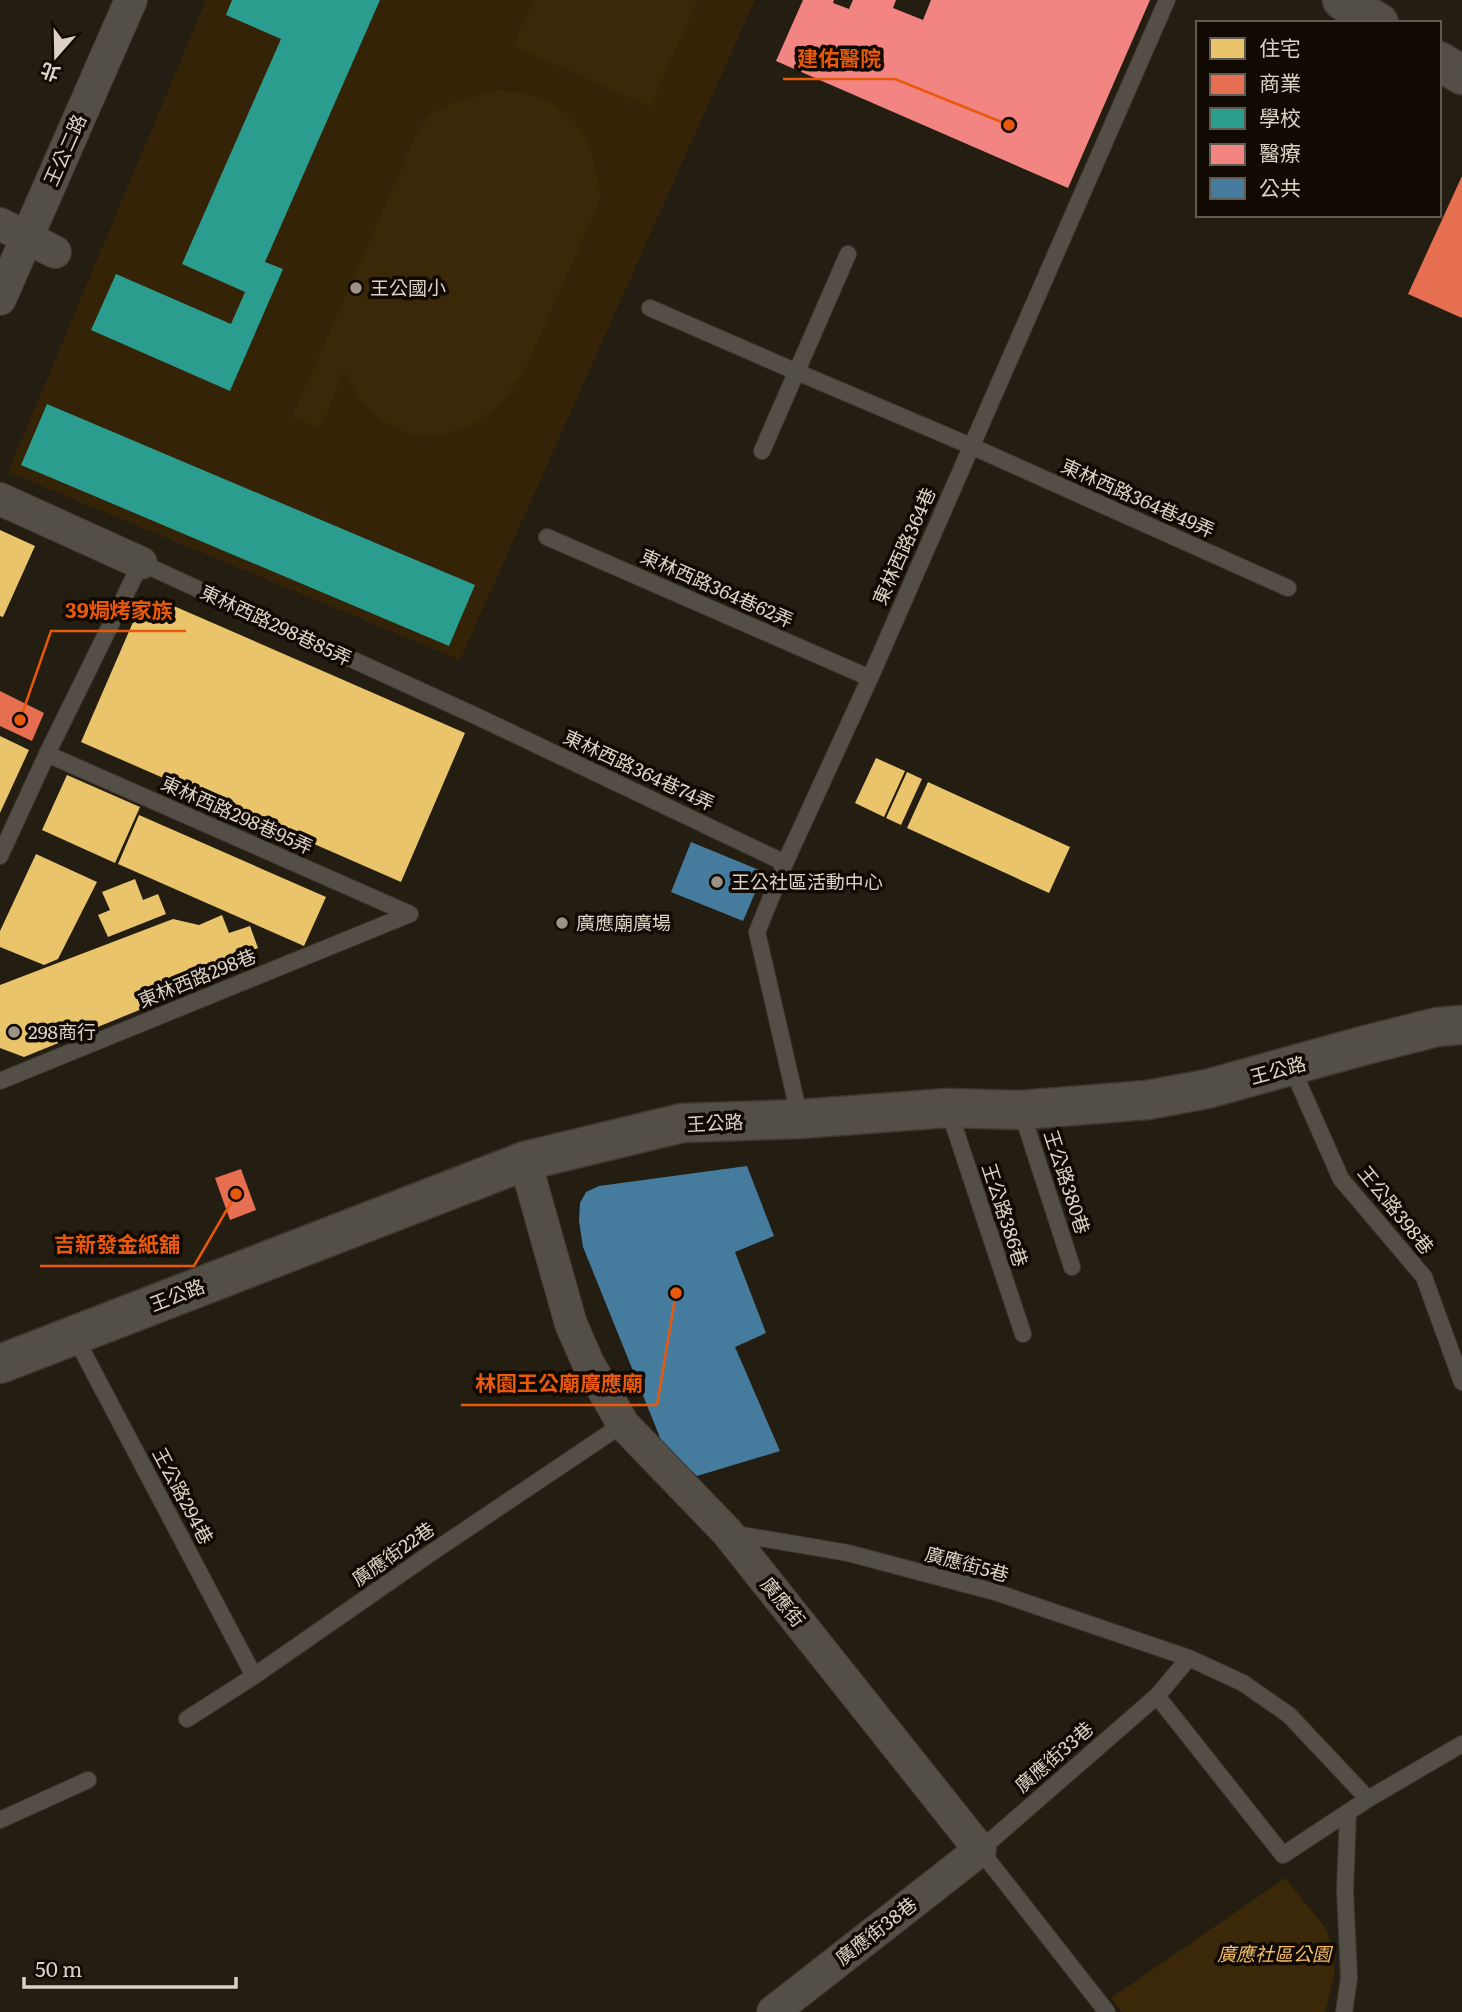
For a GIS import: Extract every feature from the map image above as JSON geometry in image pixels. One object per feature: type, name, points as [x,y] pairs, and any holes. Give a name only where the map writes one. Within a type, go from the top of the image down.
[{"type":"street","name":"王公二路","points":[[0,299],[14,231],[131,0]]},
{"type":"street","points":[[1342,0],[1376,21]]},
{"type":"street","points":[[1441,62],[1462,75]]},
{"type":"street","points":[[14,231],[55,252]]},
{"type":"street","name":"東林西路298巷85弄","points":[[0,499],[141,563]]},
{"type":"street","name":"王公路","points":[[0,1364],[524,1161],[682,1123],[800,1119],[948,1108],[1021,1110],[1147,1100],[1208,1089],[1437,1027],[1462,1025]]},
{"type":"street","name":"廣應街","points":[[524,1161],[571,1324],[587,1363],[624,1424],[727,1532],[980,1850]]},
{"type":"street","name":"廣應街38巷","points":[[773,2012],[980,1850]]},
{"type":"lane","name":"東林西路364巷","points":[[800,1119],[757,932],[785,863],[870,678],[1167,0]]},
{"type":"lane","points":[[762,451],[848,254]]},
{"type":"lane","name":"東林西路364巷49弄","points":[[650,308],[971,446],[1288,589]]},
{"type":"lane","name":"東林西路364巷62弄","points":[[547,537],[870,678]]},
{"type":"lane","points":[[0,856],[141,563]]},
{"type":"lane","name":"東林西路298巷85弄","points":[[141,563],[476,716]]},
{"type":"lane","name":"東林西路364巷74弄","points":[[476,716],[785,863]]},
{"type":"lane","name":"東林西路298巷95弄","points":[[47,754],[410,914]]},
{"type":"lane","name":"東林西路298巷","points":[[0,1082],[410,914]]},
{"type":"lane","name":"王公路398巷","points":[[1292,1066],[1341,1179],[1424,1278],[1462,1382]]},
{"type":"lane","name":"王公路386巷","points":[[948,1108],[1023,1334]]},
{"type":"lane","name":"王公路380巷","points":[[1021,1110],[1072,1267]]},
{"type":"lane","name":"王公路294巷","points":[[74,1335],[254,1676]]},
{"type":"lane","name":"廣應街22巷","points":[[187,1719],[624,1424]]},
{"type":"lane","name":"廣應街5巷","points":[[727,1532],[848,1553],[995,1592],[1189,1658],[1243,1684],[1289,1715],[1368,1799]]},
{"type":"lane","name":"廣應街33巷","points":[[980,1850],[1157,1696],[1189,1658]]},
{"type":"lane","points":[[1157,1696],[1283,1855],[1368,1799],[1462,1744]]},
{"type":"lane","points":[[0,1820],[88,1780]]},
{"type":"lane","points":[[1344,2012],[1349,1978],[1345,1890],[1348,1812]]},
{"type":"lane","name":"廣應街","points":[[980,1850],[1107,2012]]},
{"type":"shaded area","name":"王公國小","points":[[206,0],[755,0],[460,660],[8,472]]},
{"type":"green space","points":[[533,0],[697,2],[650,107],[513,46]]},
{"type":"green space","points":[[495,91],[513,92],[544,100],[569,117],[587,143],[594,160],[600,189],[597,208],[526,368],[506,397],[486,416],[472,425],[445,434],[410,434],[388,424],[368,409],[344,372],[320,429],[292,417],[418,130],[432,113],[454,102]]},
{"type":"green space","name":"廣應社區公園","points":[[1285,1878],[1328,1931],[1335,1972],[1325,2012],[1122,2012],[1111,1998]]},
{"type":"building: 住宅","points":[[0,530],[35,546],[3,617],[0,616]]},
{"type":"building: 住宅","points":[[160,600],[465,733],[401,882],[81,742],[140,606]]},
{"type":"building: 住宅","points":[[0,736],[29,750],[0,813]]},
{"type":"building: 住宅","points":[[876,758],[905,771],[884,817],[855,803]]},
{"type":"building: 住宅","points":[[907,772],[922,779],[901,825],[886,818]]},
{"type":"building: 住宅","points":[[67,775],[140,807],[115,863],[42,830]]},
{"type":"building: 住宅","points":[[928,782],[1070,847],[1049,893],[907,828]]},
{"type":"building: 住宅","points":[[139,815],[326,897],[304,946],[118,864]]},
{"type":"building: 住宅","points":[[36,854],[97,882],[58,959],[44,965],[0,947],[0,931]]},
{"type":"building: 住宅","points":[[135,879],[143,900],[158,894],[166,914],[108,937],[98,915],[110,910],[102,892]]},
{"type":"building: 住宅","points":[[222,915],[229,933],[250,926],[258,948],[208,968],[213,980],[24,1057],[0,1048],[0,985],[173,919],[199,925]]},
{"type":"building: 商業","points":[[1462,176],[1462,318],[1408,294]]},
{"type":"building: 商業","points":[[0,691],[44,713],[32,741],[0,726]]},
{"type":"building: 商業","points":[[241,1169],[256,1210],[230,1220],[215,1178]]},
{"type":"building: 學校","points":[[232,0],[380,0],[265,262],[283,269],[230,391],[91,330],[116,274],[231,324],[245,292],[182,264],[281,39],[226,15]]},
{"type":"building: 學校","points":[[47,404],[475,585],[449,646],[21,465]]},
{"type":"building: 醫療","points":[[803,0],[834,0],[833,3],[849,9],[853,0],[896,0],[893,8],[923,20],[931,0],[1150,0],[1068,188],[776,61]]},
{"type":"building: 公共","name":"王公社區活動中心","points":[[691,842],[764,872],[743,921],[671,892]]},
{"type":"building: 公共","points":[[747,1166],[774,1236],[735,1252],[766,1333],[735,1347],[780,1451],[697,1476],[663,1445],[583,1247],[579,1221],[580,1203],[586,1192],[599,1186]]},
{"type":"place","name":"建佑醫院","points":[[1009,125]]},
{"type":"place","name":"王公國小","points":[[356,288]]},
{"type":"place","name":"39焗烤家族","points":[[20,720]]},
{"type":"place","name":"王公社區活動中心","points":[[717,882]]},
{"type":"place","name":"廣應廟廣場","points":[[562,923]]},
{"type":"place","name":"298商行","points":[[14,1032]]},
{"type":"place","name":"吉新發金紙舖","points":[[236,1194]]},
{"type":"place","name":"林園王公廟廣應廟","points":[[676,1293]]}]
